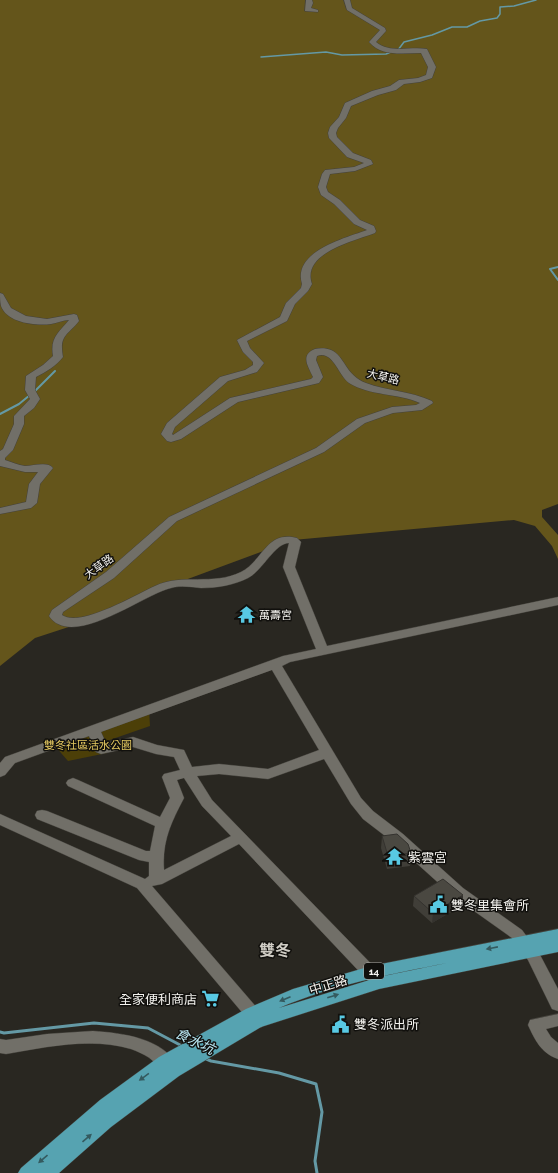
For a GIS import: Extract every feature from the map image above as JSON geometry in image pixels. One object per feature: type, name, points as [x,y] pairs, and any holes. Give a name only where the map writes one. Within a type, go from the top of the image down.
[{"type":"main road","name":"中正路","points":[[175,1063],[254,1017],[375,977],[526,947],[558,935]]},
{"type":"main road","name":"中正路","points":[[526,947],[558,946]]},
{"type":"main road","name":"14","points":[[27,1173],[106,1105],[175,1063]]},
{"type":"main road","name":"14","points":[[47,1173],[175,1063]]},
{"type":"street","name":"大草路","points":[[323,651],[289,567],[296,542],[287,539],[279,540],[263,557],[258,567],[249,573],[229,580],[206,584],[167,585],[87,621],[72,624],[62,622],[55,616],[58,610],[110,575],[173,520],[211,500],[282,469],[320,450],[361,421],[386,412],[418,408],[428,403],[399,393],[367,388],[357,383],[344,373],[333,354],[328,351],[318,351],[312,354],[311,360],[318,377],[315,381],[234,400],[177,437],[171,438],[166,434],[172,424],[224,379],[230,375],[252,370],[258,366],[259,363],[255,357],[244,349],[242,340],[284,319],[291,303],[305,289],[307,284],[305,278],[308,266],[314,258],[327,248],[372,231],[371,228],[357,222],[338,202],[324,193],[322,187],[328,172],[355,168],[369,164],[368,162],[350,155],[333,138],[332,133],[342,118],[348,105],[393,88],[402,82],[420,80],[429,76],[432,67],[424,51],[393,51],[378,47],[372,42],[383,31],[383,29],[349,9],[347,0]]},
{"type":"street","points":[[309,1],[310,4],[307,10],[316,11]]},
{"type":"street","points":[[0,296],[8,310],[14,315],[22,318],[50,321],[68,316],[74,317],[74,321],[63,331],[56,345],[58,357],[47,367],[31,376],[35,399],[34,404],[18,416],[17,420],[19,424],[17,430],[8,450],[0,458],[0,462],[14,467],[25,469],[48,468],[36,480],[33,487],[31,503],[27,506],[0,511]]},
{"type":"street","points":[[0,772],[10,760],[275,664],[287,658],[558,601]]},
{"type":"street","points":[[275,664],[326,753],[356,801],[368,815],[398,838],[458,892],[512,931],[534,957],[558,1005]]},
{"type":"street","points":[[94,729],[101,749],[133,742],[156,749],[179,753],[188,773],[207,803],[375,977]]},
{"type":"street","points":[[158,880],[156,857],[163,824],[177,798],[169,777],[201,770],[268,774],[278,772],[326,753]]},
{"type":"street","points":[[73,783],[163,824]]},
{"type":"street","points":[[42,815],[144,856],[156,857]]},
{"type":"street","points":[[0,819],[142,884],[254,1017]]},
{"type":"street","points":[[142,884],[158,880],[241,837]]},
{"type":"street","points":[[558,1020],[536,1025],[545,1042],[558,1052]]},
{"type":"street","points":[[0,1046],[6,1047],[72,1038],[102,1037],[142,1046],[175,1063]]},
{"type":"green space","name":"雙冬社區活水公園","points":[[149,709],[150,726],[101,743],[107,753],[68,761],[55,746]]},
{"type":"shaded area","points":[[0,0],[558,0],[558,504],[542,510],[542,517],[558,535],[558,559],[552,546],[535,526],[514,520],[293,540],[177,583],[87,621],[35,638],[0,666]]},
{"type":"building","points":[[397,834],[408,844],[411,853],[388,856],[382,836]]},
{"type":"building","points":[[443,879],[463,895],[433,913],[414,896]]},
{"type":"waterway","points":[[398,50],[404,42],[432,35],[452,27],[467,27],[480,21],[497,18],[500,14],[500,7],[514,6],[536,0]]},
{"type":"waterway","points":[[261,57],[326,52],[342,55],[386,54],[391,52]]},
{"type":"waterway","points":[[558,267],[550,269],[558,280]]},
{"type":"waterway","points":[[34,392],[55,371]]},
{"type":"waterway","points":[[0,414],[19,404],[30,395]]},
{"type":"waterway","name":"食水坑","points":[[0,1032],[4,1033],[94,1023],[148,1028],[182,1046]]},
{"type":"waterway","name":"食水坑","points":[[204,1058],[211,1061],[279,1073],[316,1084],[322,1112],[315,1161],[317,1173]]},
{"type":"place","name":"萬壽宮","points":[[246,615]]},
{"type":"place","name":"紫雲宮","points":[[395,857]]},
{"type":"place","name":"雙冬里集會所","points":[[438,905]]},
{"type":"place","name":"全家便利商店","points":[[210,999]]},
{"type":"place","name":"雙冬派出所","points":[[341,1024]]},
{"type":"district","name":"雙冬","points":[[275,950]]}]
